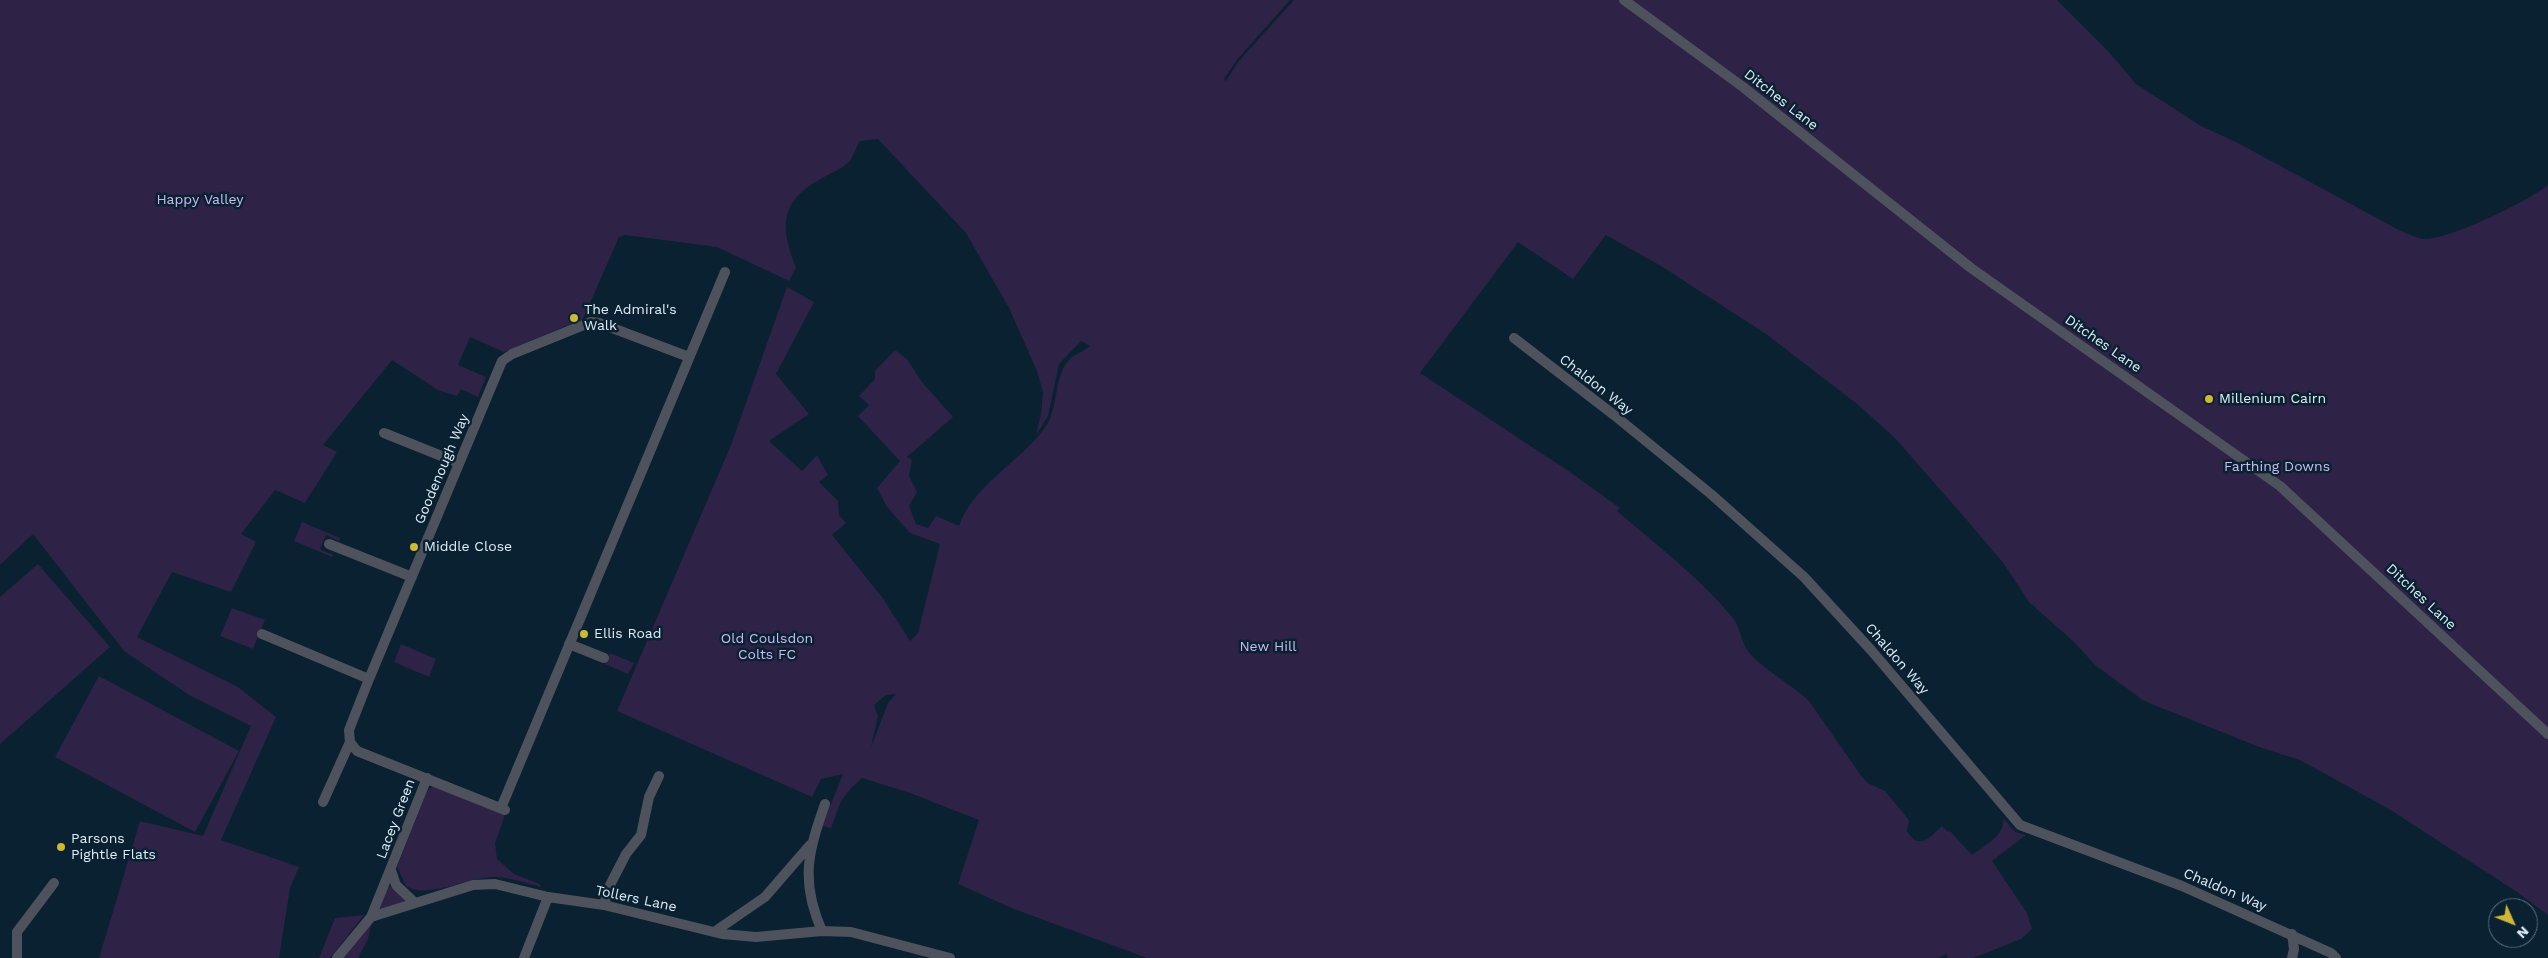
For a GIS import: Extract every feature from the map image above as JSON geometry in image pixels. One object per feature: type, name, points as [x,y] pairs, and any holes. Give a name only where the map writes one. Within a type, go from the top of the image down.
[{"type":"street","name":"Ditches Lane","points":[[1624,0],[1742,88],[1972,268],[2280,486],[2548,734]]},
{"type":"street","points":[[604,658],[569,644],[724,272]]},
{"type":"street","name":"Goodenough Way","points":[[323,802],[350,742],[350,730],[369,679],[502,361],[512,354],[591,322],[599,323],[689,357]]},
{"type":"street","name":"Chaldon Way","points":[[1514,338],[1698,484],[1804,577],[1871,650],[2020,825],[2182,886],[2292,934],[2331,953],[2336,958]]},
{"type":"street","points":[[384,433],[459,463]]},
{"type":"street","points":[[329,544],[412,577]]},
{"type":"street","points":[[262,634],[369,679]]},
{"type":"street","name":"Lacey Green","points":[[350,742],[358,750],[503,809],[569,644]]},
{"type":"street","points":[[604,905],[609,887],[621,862],[640,835],[649,797],[659,776]]},
{"type":"street","name":"Lacey Green","points":[[371,917],[427,778]]},
{"type":"street","points":[[822,930],[814,913],[809,893],[810,845],[825,804]]},
{"type":"street","points":[[714,932],[765,897],[810,845]]},
{"type":"street","name":"Lacey Green","points":[[390,870],[396,885],[415,903]]},
{"type":"street","points":[[17,958],[18,932],[54,883]]},
{"type":"street","name":"Tollers Lane","points":[[371,917],[473,885],[495,884],[548,897],[604,905],[714,932],[756,937],[822,930],[851,932],[950,958]]},
{"type":"street","points":[[524,958],[548,897]]},
{"type":"street","points":[[337,958],[371,917]]},
{"type":"street","points":[[2292,934],[2294,949],[2292,958]]},
{"type":"green space","points":[[0,0],[1290,0],[1236,61],[1224,79],[1226,81],[1238,62],[1294,0],[2057,0],[2109,52],[2136,84],[2201,126],[2236,142],[2414,237],[2424,239],[2435,238],[2469,227],[2524,200],[2548,185],[2548,915],[2538,908],[2538,898],[2525,898],[2389,809],[2300,760],[2262,748],[2144,701],[2095,665],[2074,642],[2029,602],[2004,564],[1965,518],[1894,437],[1857,404],[1766,334],[1661,266],[1606,235],[1573,279],[1518,242],[1420,373],[1570,472],[1620,508],[1617,511],[1707,589],[1733,618],[1747,650],[1753,657],[1809,701],[1862,777],[1868,783],[1885,791],[1909,820],[1907,831],[1911,837],[1920,841],[1924,840],[1933,835],[1942,826],[1948,832],[1950,831],[1972,855],[1998,835],[2003,824],[2003,818],[2015,832],[2026,835],[1992,861],[2027,913],[2032,929],[2021,939],[1973,958],[1948,958],[1946,954],[1938,958],[1147,958],[1014,909],[958,884],[979,820],[910,793],[862,778],[841,801],[831,828],[822,826],[843,774],[821,779],[812,797],[617,711],[731,445],[787,287],[814,302],[776,374],[809,414],[769,441],[802,471],[817,455],[828,475],[819,482],[838,501],[839,515],[846,523],[832,535],[882,597],[910,641],[918,633],[940,544],[910,533],[887,507],[877,488],[900,461],[858,416],[869,405],[859,396],[875,379],[875,371],[895,350],[907,359],[921,381],[953,417],[907,457],[912,460],[909,476],[917,492],[909,506],[916,524],[928,528],[936,516],[959,526],[966,511],[985,486],[1022,453],[1044,429],[1052,412],[1058,383],[1065,365],[1073,357],[1090,346],[1081,341],[1059,364],[1048,416],[1036,435],[1041,414],[1043,392],[1037,371],[1009,308],[966,233],[878,139],[860,141],[849,162],[806,189],[796,198],[786,218],[788,241],[796,268],[789,281],[717,247],[625,235],[619,237],[583,319],[504,352],[470,337],[458,365],[486,377],[478,397],[461,389],[457,396],[438,390],[392,360],[323,445],[337,452],[305,503],[275,490],[241,534],[256,542],[231,592],[172,572],[137,637],[238,687],[276,717],[221,840],[299,867],[290,888],[279,958],[99,958],[140,821],[203,836],[251,726],[189,695],[124,651],[33,534],[0,565]],"holes":[[[896,694],[888,703],[871,747],[878,716],[874,705],[886,695]]]},
{"type":"green space","points":[[302,522],[340,538],[339,541],[326,535],[320,549],[333,555],[332,557],[294,541]]},
{"type":"green space","points":[[38,564],[110,647],[0,744],[0,597]]},
{"type":"green space","points":[[232,608],[265,620],[253,649],[220,636]]},
{"type":"green space","points":[[401,644],[436,659],[429,677],[394,662]]},
{"type":"green space","points":[[610,653],[634,663],[628,674],[605,664]]},
{"type":"green space","points":[[99,676],[239,751],[195,832],[55,757]]},
{"type":"green space","points":[[433,786],[438,786],[505,815],[495,843],[497,859],[514,874],[540,884],[541,887],[496,877],[437,889],[415,890],[406,886],[397,867],[427,791]]},
{"type":"green space","points":[[389,886],[405,899],[404,902],[382,909],[380,907]]},
{"type":"green space","points":[[364,915],[330,958],[319,958],[335,918]]},
{"type":"green space","points":[[372,921],[368,939],[358,958],[341,958]]},
{"type":"place","name":"The Admiral's Walk","points":[[574,318]]},
{"type":"place","name":"Millenium Cairn","points":[[2209,399]]},
{"type":"place","name":"Middle Close","points":[[414,547]]},
{"type":"place","name":"Ellis Road","points":[[584,634]]},
{"type":"place","name":"Parsons Pightle Flats","points":[[61,847]]},
{"type":"park label","name":"Happy Valley","points":[[200,200]]},
{"type":"park label","name":"Farthing Downs","points":[[2277,467]]},
{"type":"park label","name":"New Hill","points":[[1268,647]]},
{"type":"park label","name":"Old Coulsdon Colts FC","points":[[767,648]]}]
